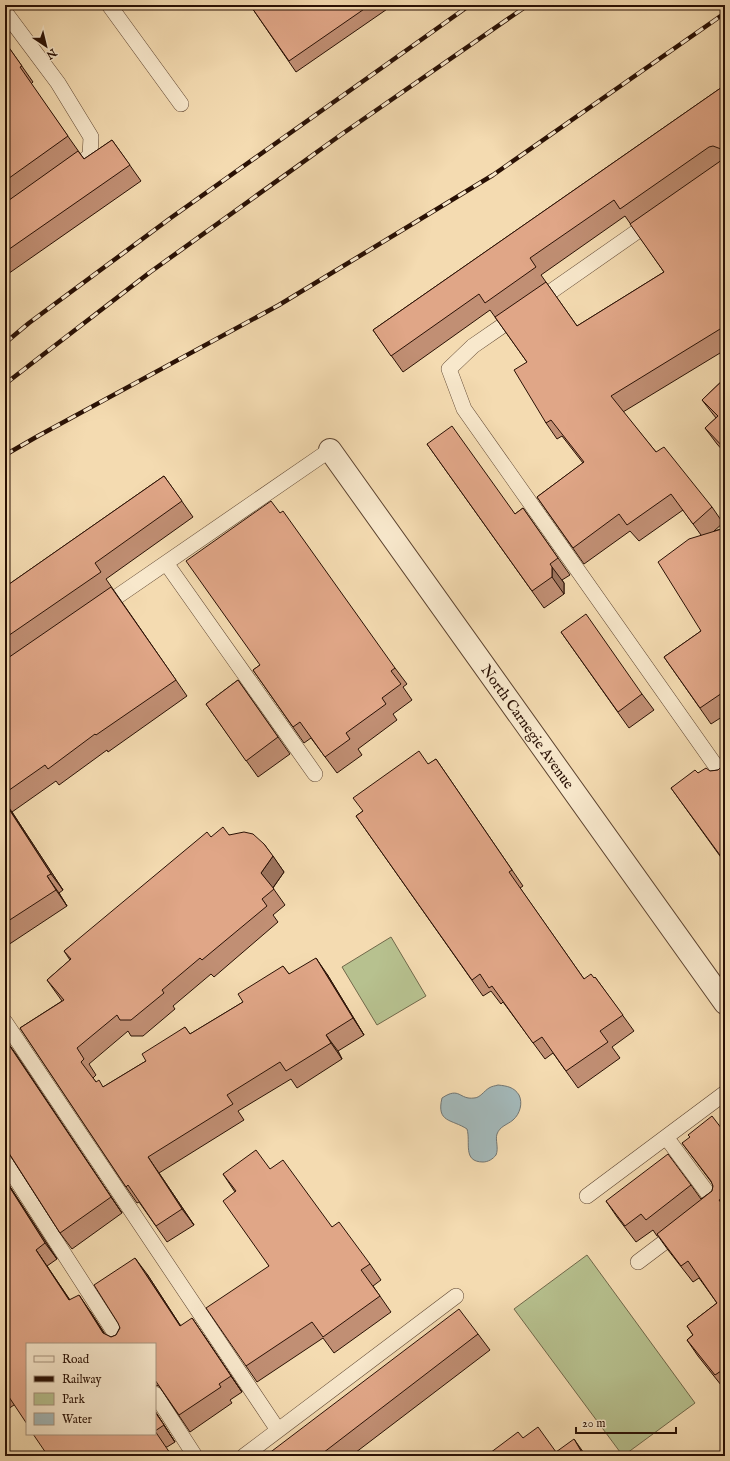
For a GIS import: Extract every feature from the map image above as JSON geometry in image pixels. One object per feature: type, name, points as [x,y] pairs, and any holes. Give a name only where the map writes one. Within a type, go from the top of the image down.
[{"type":"street","name":"North Carnegie Avenue","points":[[330,450],[725,1003]]},
{"type":"lane","points":[[109,5],[181,104]]},
{"type":"lane","points":[[5,12],[58,83],[91,137],[90,156],[66,173]]},
{"type":"lane","points":[[661,216],[473,346],[449,370],[464,409],[725,779]]},
{"type":"lane","points":[[88,616],[330,450]]},
{"type":"lane","points":[[166,563],[315,774]]},
{"type":"lane","points":[[5,1022],[278,1430]]},
{"type":"lane","points":[[587,1196],[725,1093]]},
{"type":"lane","points":[[638,1262],[715,1203],[666,1136]]},
{"type":"lane","points":[[5,1162],[121,1343]]},
{"type":"lane","points":[[244,1456],[456,1296]]},
{"type":"lane","points":[[156,1396],[195,1456]]},
{"type":"green space","points":[[391,937],[426,996],[377,1025],[342,967]]},
{"type":"green space","points":[[587,1255],[695,1403],[623,1456],[514,1309]]},
{"type":"water","points":[[498,1085],[510,1087],[517,1092],[521,1101],[520,1108],[515,1118],[498,1131],[496,1155],[487,1161],[476,1161],[472,1159],[470,1155],[467,1129],[443,1116],[441,1112],[442,1098],[452,1093],[456,1093],[469,1098],[476,1098],[490,1087]]},
{"type":"building","points":[[250,5],[370,5],[289,61]]},
{"type":"building","points":[[5,42],[22,66],[20,67],[68,136],[5,181]]},
{"type":"building","points":[[725,85],[725,326],[611,396],[656,452],[664,447],[712,507],[693,524],[671,494],[627,525],[619,514],[573,548],[537,497],[584,462],[551,420],[546,423],[514,370],[527,362],[495,317],[546,282],[577,326],[664,272],[630,224],[719,162],[722,159],[723,154],[721,149],[713,146],[709,147],[620,209],[614,200],[530,258],[536,267],[485,303],[479,294],[391,356],[373,330]]},
{"type":"building","points":[[112,140],[130,165],[5,252],[5,203],[78,151],[84,159]]},
{"type":"building","points":[[725,378],[725,449],[705,428],[718,416],[702,400]]},
{"type":"building","points":[[452,426],[515,514],[523,508],[558,558],[550,564],[552,567],[552,577],[532,591],[427,444]]},
{"type":"building","points":[[164,476],[182,501],[95,563],[101,572],[5,638],[5,587]]},
{"type":"building","points":[[271,501],[280,513],[283,511],[395,668],[391,671],[401,684],[382,698],[386,704],[346,733],[350,739],[325,757],[300,722],[293,727],[253,670],[260,665],[186,561]]},
{"type":"building","points":[[725,528],[725,691],[700,708],[664,657],[701,631],[658,562],[689,539]]},
{"type":"building","points":[[111,587],[176,680],[96,735],[95,734],[48,769],[45,765],[5,793],[5,660]]},
{"type":"building","points":[[586,614],[642,694],[618,712],[561,632]]},
{"type":"building","points":[[238,680],[278,737],[246,761],[206,704]]},
{"type":"building","points":[[419,751],[428,764],[436,759],[512,870],[509,872],[584,979],[591,974],[594,978],[595,977],[623,1015],[600,1031],[608,1042],[566,1071],[542,1037],[533,1043],[492,986],[489,988],[480,974],[472,980],[356,816],[363,811],[353,798]]},
{"type":"building","points":[[725,754],[725,862],[671,788],[695,770],[698,773],[706,768],[710,771],[718,770],[722,766],[723,762],[721,757]]},
{"type":"building","points":[[5,803],[51,874],[47,876],[56,890],[5,923]]},
{"type":"building","points":[[223,827],[229,835],[244,832],[253,834],[264,844],[273,856],[261,873],[274,889],[262,899],[267,906],[202,960],[200,958],[162,990],[164,993],[131,1020],[120,1020],[117,1015],[77,1048],[84,1059],[81,1062],[96,1082],[99,1080],[103,1087],[146,1061],[142,1054],[185,1027],[190,1034],[243,1002],[238,994],[283,966],[289,974],[316,958],[353,1018],[326,1035],[331,1043],[286,1071],[280,1062],[227,1095],[233,1104],[148,1157],[182,1209],[156,1226],[128,1185],[126,1187],[20,1028],[64,1000],[47,980],[71,959],[64,951],[207,832],[211,837]]},
{"type":"building","points":[[5,1039],[111,1197],[60,1233],[5,1147]]},
{"type":"building","points":[[712,1116],[725,1133],[725,1196],[719,1200],[725,1208],[725,1376],[721,1371],[715,1375],[687,1340],[693,1335],[687,1326],[717,1303],[688,1261],[681,1266],[657,1234],[712,1191],[713,1186],[711,1181],[682,1143],[690,1137],[688,1135]]},
{"type":"building","points":[[256,1150],[270,1169],[283,1160],[332,1227],[339,1222],[370,1264],[361,1270],[380,1296],[323,1337],[312,1322],[246,1366],[206,1308],[269,1266],[223,1201],[236,1191],[223,1174]]},
{"type":"building","points":[[668,1154],[691,1185],[646,1220],[641,1214],[625,1226],[606,1201]]},
{"type":"building","points":[[5,1180],[45,1243],[36,1250],[69,1300],[79,1295],[103,1333],[111,1337],[116,1335],[120,1328],[94,1285],[135,1258],[180,1326],[192,1318],[231,1376],[219,1384],[221,1387],[179,1415],[156,1381],[156,1343],[26,1343],[26,1422],[5,1391]]},
{"type":"building","points":[[459,1309],[478,1334],[319,1456],[270,1456],[268,1454]]},
{"type":"building","points":[[156,1413],[164,1425],[156,1430]]},
{"type":"building","points":[[538,1427],[556,1452],[574,1439],[584,1456],[486,1456],[518,1432],[523,1438]]},
{"type":"building","points":[[156,1432],[172,1456],[48,1456],[34,1435],[156,1435]]},
{"type":"railway","points":[[5,343],[29,323],[172,217],[470,5]]},
{"type":"railway","points":[[5,384],[149,273],[342,134],[528,5]]},
{"type":"railway","points":[[5,455],[279,305],[493,175],[725,13]]}]
